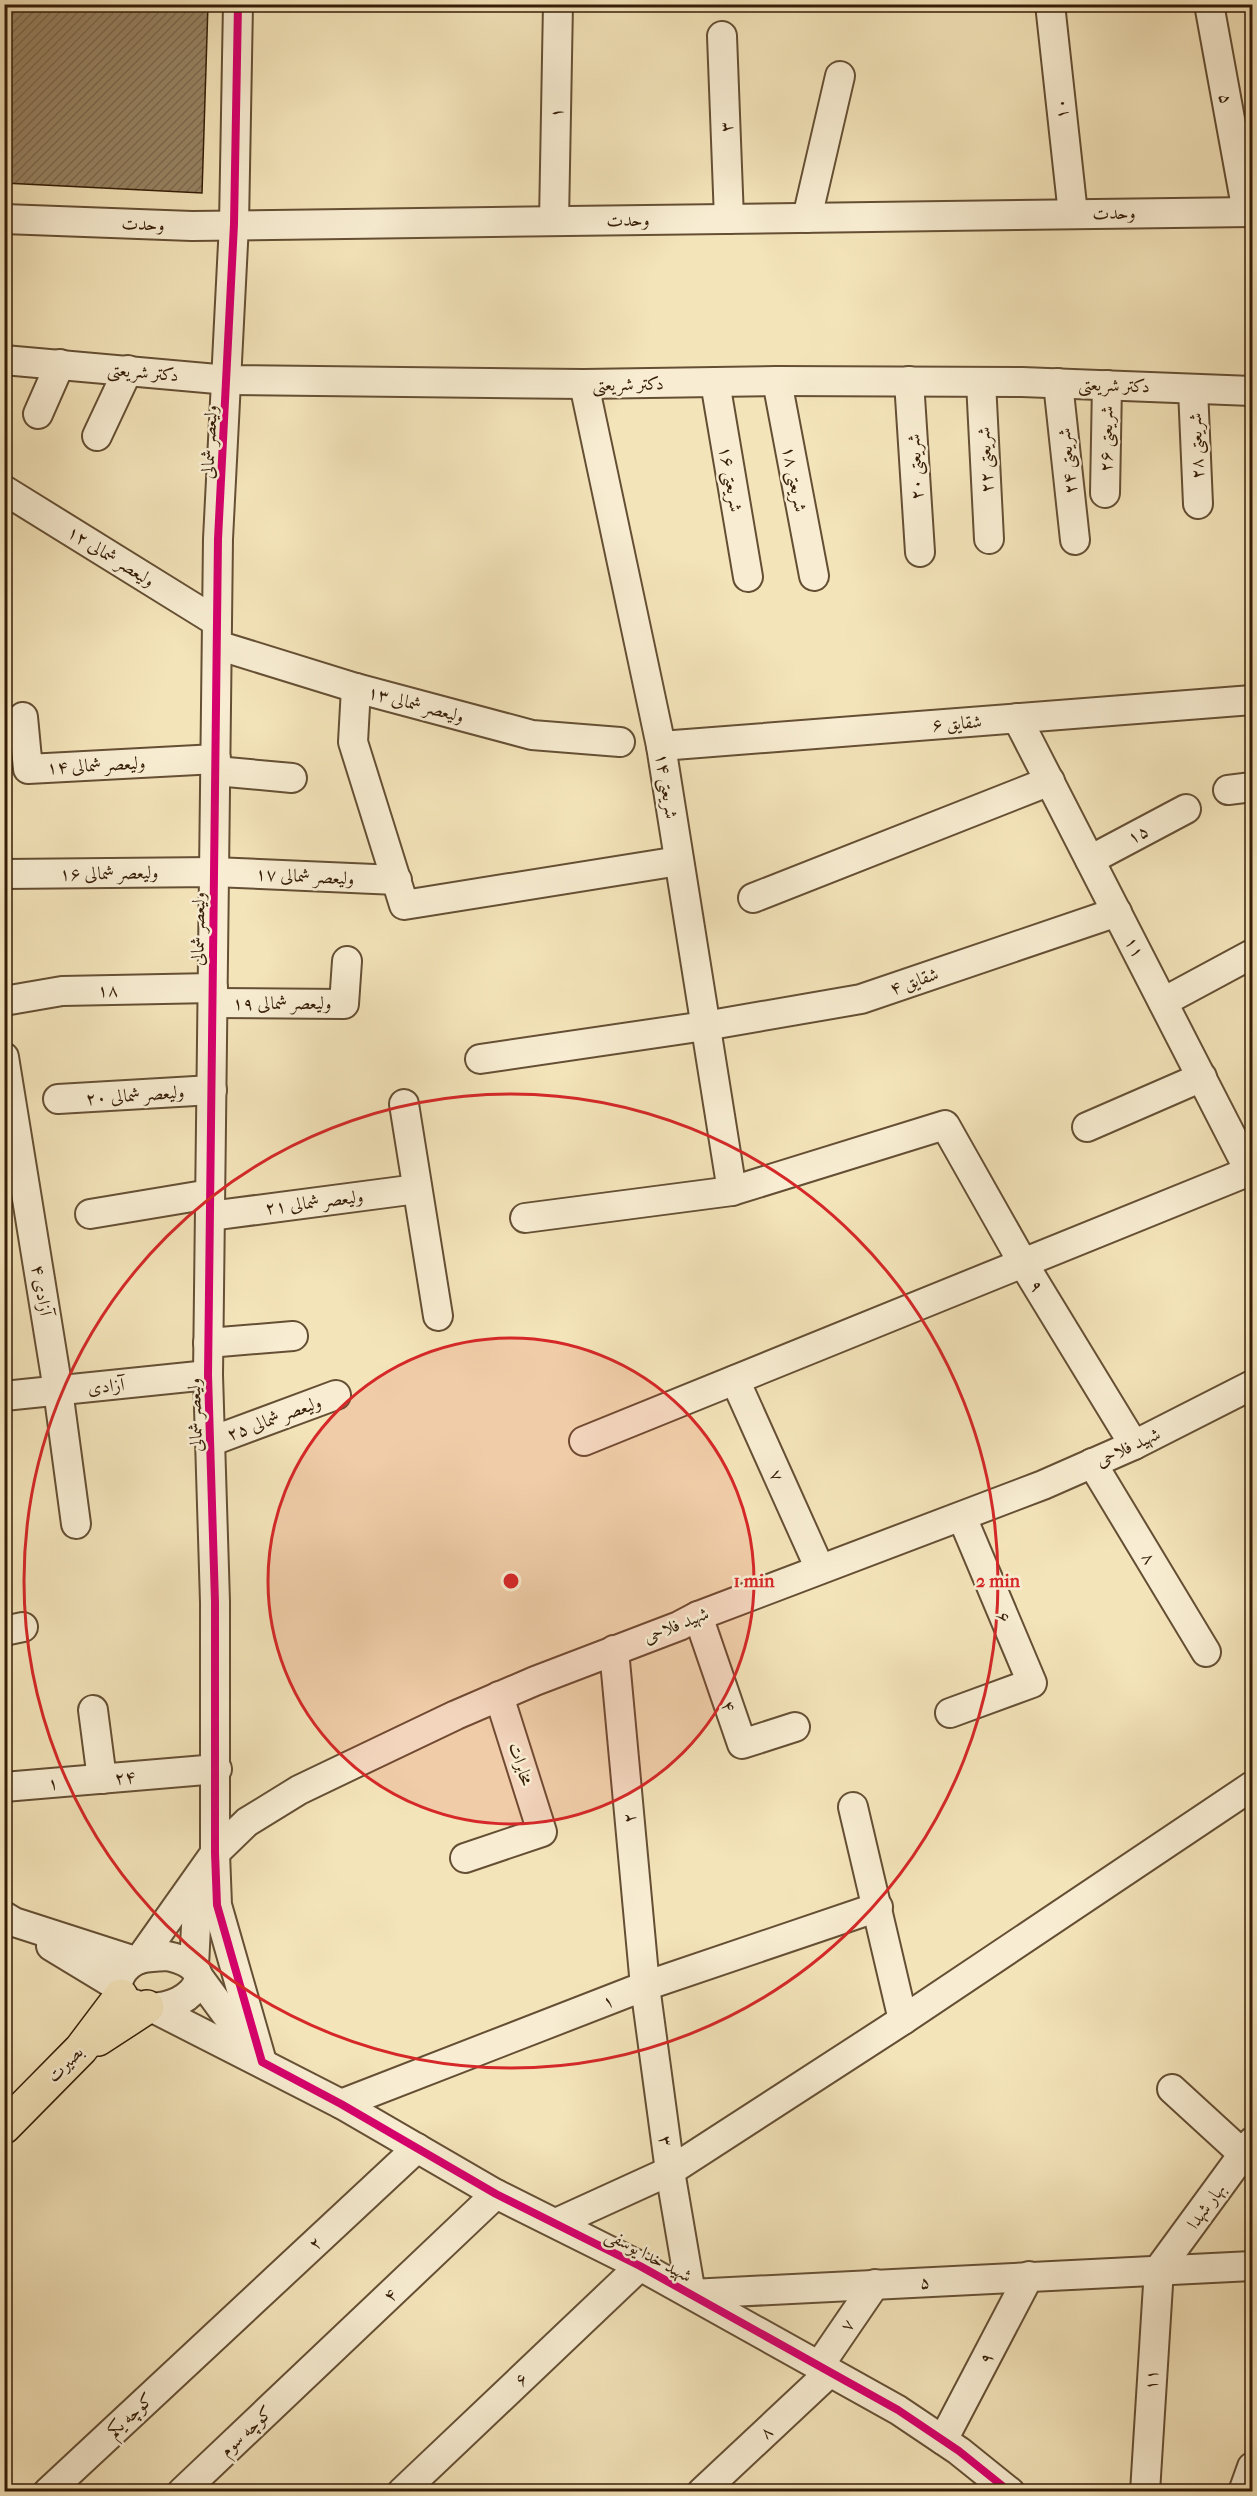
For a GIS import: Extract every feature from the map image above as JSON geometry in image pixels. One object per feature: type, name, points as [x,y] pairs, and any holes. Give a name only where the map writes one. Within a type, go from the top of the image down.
[{"type":"main road","name":"بصیرت","points":[[10,2110],[81,2049],[134,1999]]},
{"type":"street","name":"ولیعصر شمالی","points":[[215,1853],[217,1769],[212,1441],[208,1343],[218,539],[228,380],[234,224],[238,4]]},
{"type":"street","name":"۱","points":[[554,221],[558,4]]},
{"type":"street","name":"۱۰","points":[[1050,4],[1073,214]]},
{"type":"street","name":"۵","points":[[1211,13],[1250,212]]},
{"type":"street","name":"۳","points":[[722,36],[729,219]]},
{"type":"street","points":[[807,218],[840,76]]},
{"type":"street","name":"وحدت","points":[[4,219],[192,226],[1250,212]]},
{"type":"street","name":"دکتر شریعتی","points":[[4,360],[228,380],[584,384],[909,381],[1058,383],[1252,391]]},
{"type":"street","points":[[38,414],[60,364]]},
{"type":"street","points":[[97,436],[128,370]]},
{"type":"street","name":"شریعتی ۱۸","points":[[777,381],[814,576]]},
{"type":"street","name":"شریعتی ۲۰","points":[[909,381],[920,552]]},
{"type":"street","name":"شریعتی ۱۶","points":[[715,382],[748,577]]},
{"type":"street","name":"شریعتی ۲۲","points":[[981,382],[989,539]]},
{"type":"street","name":"شریعتی ۲۴","points":[[1058,383],[1075,540]]},
{"type":"street","name":"شریعتی ۱۴","points":[[584,384],[661,746],[732,1191]]},
{"type":"street","name":"شریعتی ۲۶","points":[[1105,493],[1107,385]]},
{"type":"street","name":"شریعتی ۲۸","points":[[1193,389],[1198,504]]},
{"type":"street","name":"ولیعصر شمالی ۱۲","points":[[4,490],[217,634]]},
{"type":"street","name":"ولیعصر شمالی ۱۳","points":[[217,634],[356,688],[532,735],[620,742]]},
{"type":"street","points":[[356,688],[353,742],[405,905],[679,861]]},
{"type":"street","name":"شقایق ۶","points":[[661,746],[1252,700]]},
{"type":"street","name":"ولیعصر شمالی ۱۴","points":[[23,717],[28,769],[216,765]]},
{"type":"street","name":"۱۱","points":[[1017,718],[1202,1077],[1245,1142],[1251,1174]]},
{"type":"street","points":[[216,765],[292,778]]},
{"type":"street","points":[[753,898],[1050,781]]},
{"type":"street","name":"۱۵","points":[[1090,860],[1186,809]]},
{"type":"street","name":"ولیعصر شمالی ۱۷","points":[[214,872],[397,880]]},
{"type":"street","name":"ولیعصر شمالی ۱۶","points":[[4,874],[214,872]]},
{"type":"street","name":"شقایق ۴","points":[[480,1059],[705,1026],[861,999],[1117,912]]},
{"type":"street","points":[[1163,1002],[1252,954]]},
{"type":"street","name":"ولیعصر شمالی ۱۹","points":[[213,996],[344,1004],[347,961]]},
{"type":"street","name":"۱۸","points":[[4,1001],[62,991],[213,996]]},
{"type":"street","name":"آزادی ۴","points":[[4,1057],[58,1390],[76,1524]]},
{"type":"street","points":[[1087,1127],[1202,1077]]},
{"type":"street","name":"ولیعصر شمالی ۲۰","points":[[58,1100],[212,1090]]},
{"type":"street","points":[[404,1104],[438,1316]]},
{"type":"street","name":"۹","points":[[732,1191],[945,1125],[1023,1263],[1134,1445]]},
{"type":"street","points":[[584,1441],[1023,1263],[1251,1174]]},
{"type":"street","name":"ولیعصر شمالی ۲۱","points":[[90,1214],[417,1189]]},
{"type":"street","points":[[525,1218],[732,1191]]},
{"type":"street","points":[[208,1343],[293,1336]]},
{"type":"street","name":"آزادی","points":[[4,1396],[208,1375]]},
{"type":"street","name":"۷","points":[[735,1380],[820,1569]]},
{"type":"street","name":"شهید فلاحی","points":[[138,1960],[215,1853],[247,1822],[299,1790],[499,1696],[679,1626],[698,1616],[962,1517],[1092,1463],[1134,1445],[1252,1385]]},
{"type":"street","name":"ولیعصر شمالی ۲۵","points":[[212,1441],[336,1395]]},
{"type":"street","name":"۸","points":[[1092,1463],[1206,1652]]},
{"type":"street","name":"۶","points":[[950,1713],[1032,1683],[962,1517]]},
{"type":"street","name":"۴","points":[[698,1616],[742,1744],[795,1727]]},
{"type":"street","name":"۲","points":[[614,1650],[645,1986]]},
{"type":"street","name":"مخابرات","points":[[465,1858],[542,1832],[499,1696]]},
{"type":"street","name":"۲۴","points":[[93,1710],[102,1779],[217,1769]]},
{"type":"street","name":"۱","points":[[4,1787],[102,1779]]},
{"type":"street","points":[[556,2223],[670,2171],[903,2020],[1252,1786]]},
{"type":"street","points":[[853,1807],[903,2020]]},
{"type":"street","points":[[138,1960],[118,1978],[134,1999],[173,2005],[195,1990],[198,1906],[215,1853]]},
{"type":"street","points":[[215,1853],[217,1905],[262,2062]]},
{"type":"street","name":"۱","points":[[341,2104],[645,1986],[878,1907]]},
{"type":"street","points":[[9,1919],[138,1960],[167,1956],[183,1959],[196,1971],[262,2062]]},
{"type":"street","name":"شهید خدا یوسفی","points":[[9,1919],[134,1999],[341,2104],[496,2194],[640,2266],[898,2410],[943,2440],[1010,2492]]},
{"type":"street","name":"۳","points":[[645,1986],[670,2171],[691,2294]]},
{"type":"street","points":[[1172,2090],[1248,2148]]},
{"type":"street","name":"۲","points":[[213,2338],[417,2148]]},
{"type":"street","name":"بهار شهدا","points":[[1159,2269],[1248,2148]]},
{"type":"street","name":"۴","points":[[284,2395],[496,2194]]},
{"type":"street","name":"۶","points":[[402,2492],[640,2266]]},
{"type":"street","name":"۵","points":[[691,2294],[1252,2266]]},
{"type":"street","name":"۱۱","points":[[1144,2492],[1159,2269]]},
{"type":"street","name":"۹","points":[[943,2440],[1029,2276]]},
{"type":"street","name":"۷","points":[[825,2369],[875,2284]]},
{"type":"street","name":"کوچه یکم","points":[[48,2492],[213,2338]]},
{"type":"street","name":"۸","points":[[702,2492],[825,2369]]},
{"type":"street","name":"کوچه سوم","points":[[182,2492],[284,2395]]},
{"type":"street","points":[[1243,2492],[1252,2467]]},
{"type":"building","points":[[4,4],[208,4],[202,193],[4,183]]},
{"type":"cycle path","points":[[238,4],[234,224],[218,539],[208,1375],[215,1602],[217,1905],[262,2062],[341,2104],[496,2194],[640,2266],[898,2410],[959,2451],[1010,2492]]}]
